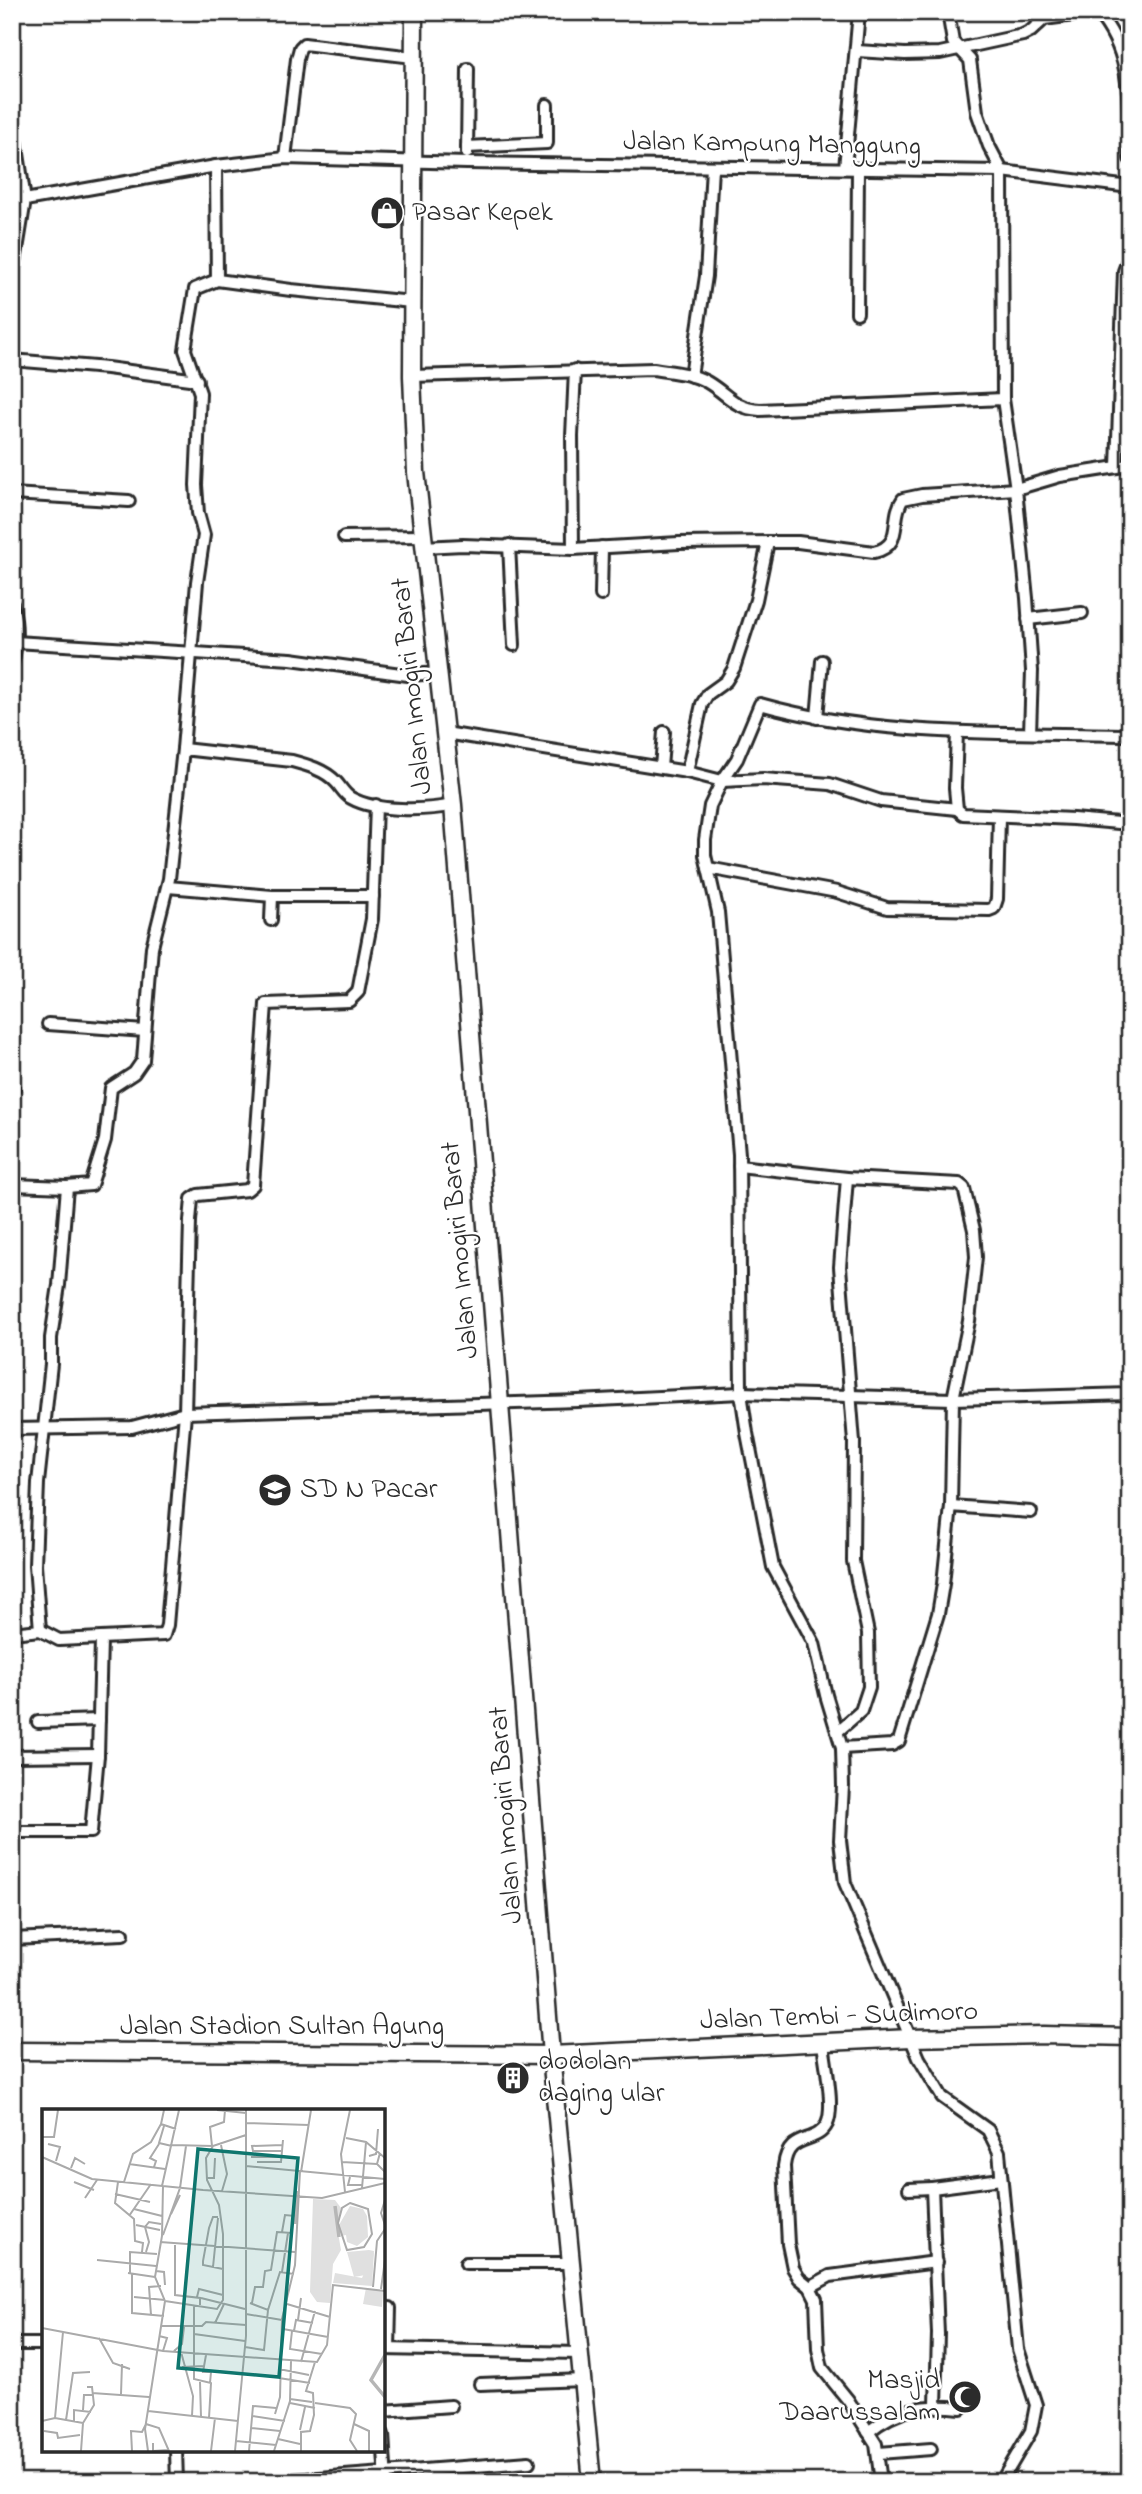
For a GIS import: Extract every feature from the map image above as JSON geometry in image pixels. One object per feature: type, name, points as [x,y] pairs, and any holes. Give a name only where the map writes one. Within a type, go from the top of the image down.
[{"type":"main road","name":"Jalan Imogiri Barat","points":[[414,12],[412,376],[415,460],[434,673],[445,733],[448,806],[470,1047],[496,1403],[551,2056],[592,2482]]},
{"type":"main road","name":"Jalan Tembi - Sudimoro","points":[[551,2056],[911,2038],[1044,2035],[1130,2037]]},
{"type":"main road","name":"Jalan Stadion Sultan Agung","points":[[12,2051],[551,2056]]},
{"type":"street","points":[[845,168],[859,12]]},
{"type":"street","points":[[948,12],[953,42],[970,60],[977,112],[989,146],[1002,171],[1003,399],[1016,489],[1028,619],[1032,671],[1030,733]]},
{"type":"street","points":[[857,51],[923,54],[960,49],[1023,35],[1044,19],[1097,12],[1110,27],[1119,45],[1127,74],[1130,159]]},
{"type":"street","points":[[285,158],[297,59],[304,44],[413,57]]},
{"type":"street","points":[[467,163],[468,69]]},
{"type":"street","points":[[547,105],[549,164]]},
{"type":"street","points":[[12,114],[25,200],[12,281]]},
{"type":"street","points":[[467,148],[547,143]]},
{"type":"street","name":"Jalan Kampung Manggung","points":[[12,199],[25,200],[216,166],[285,158],[1002,171],[1130,187]]},
{"type":"street","points":[[216,166],[217,280]]},
{"type":"street","points":[[691,376],[706,276],[712,167]]},
{"type":"street","points":[[857,313],[858,169]]},
{"type":"street","points":[[1117,467],[1124,271],[1130,256]]},
{"type":"street","points":[[12,1185],[91,1185],[104,1140],[111,1088],[140,1066],[152,947],[168,887],[197,582],[204,535],[197,494],[200,393],[185,350],[195,289],[217,280],[412,302]]},
{"type":"street","points":[[12,360],[107,368],[197,380]]},
{"type":"street","points":[[412,376],[653,369],[691,376],[708,383],[736,405],[760,410],[1003,399]]},
{"type":"street","points":[[573,549],[572,436],[575,370]]},
{"type":"street","points":[[344,537],[573,549],[798,542],[861,552],[882,550],[894,538],[898,508],[902,499],[922,495],[1016,489],[1060,476],[1130,465]]},
{"type":"street","points":[[12,494],[129,501]]},
{"type":"street","points":[[687,772],[702,704],[708,694],[726,681],[734,668],[756,600],[768,542]]},
{"type":"street","points":[[509,545],[514,645]]},
{"type":"street","points":[[601,595],[602,547]]},
{"type":"street","points":[[12,604],[16,619],[12,664]]},
{"type":"street","points":[[1028,619],[1082,613]]},
{"type":"street","points":[[14,648],[192,653],[291,659],[408,675],[434,673]]},
{"type":"street","points":[[817,718],[822,661]]},
{"type":"street","points":[[1001,2482],[1031,2431],[1036,2405],[1018,2349],[999,2151],[988,2130],[942,2097],[919,2058],[849,1894],[843,1872],[840,1840],[842,1748],[814,1643],[773,1567],[741,1393],[739,1166],[718,912],[705,855],[705,829],[710,806],[722,780],[737,759],[760,704],[817,718],[873,726],[957,732],[1130,735]]},
{"type":"street","points":[[660,767],[664,732]]},
{"type":"street","points":[[957,732],[957,809]]},
{"type":"street","points":[[445,733],[660,767],[722,780],[763,779],[842,786],[881,801],[957,809],[969,815],[1130,824]]},
{"type":"street","points":[[183,749],[307,765],[335,780],[351,798],[376,805],[415,810],[448,806]]},
{"type":"street","points":[[12,1633],[40,1630],[59,1640],[164,1635],[186,1413],[192,1199],[198,1195],[247,1190],[253,1185],[266,1004],[339,1002],[355,997],[363,976],[370,937],[376,805]]},
{"type":"street","points":[[708,868],[837,892],[887,908],[989,910],[994,908],[997,899],[999,816]]},
{"type":"street","points":[[168,887],[272,896],[373,896]]},
{"type":"street","points":[[271,920],[272,896]]},
{"type":"street","points":[[48,1024],[145,1031]]},
{"type":"street","points":[[739,1166],[847,1178],[957,1183],[964,1188],[974,1230],[976,1256],[970,1321],[953,1399],[951,1506],[938,1614],[901,1738],[892,1745],[842,1748]]},
{"type":"street","points":[[838,1731],[860,1711],[869,1687],[868,1633],[853,1561],[854,1442],[840,1267],[847,1178]]},
{"type":"street","points":[[40,1630],[35,1532],[66,1187]]},
{"type":"street","points":[[12,1429],[132,1427],[186,1413],[741,1393],[953,1399],[1130,1394]]},
{"type":"street","points":[[951,1506],[1031,1512]]},
{"type":"street","points":[[12,1832],[91,1832],[98,1755],[101,1640]]},
{"type":"street","points":[[38,1722],[99,1720]]},
{"type":"street","points":[[12,1756],[98,1755]]},
{"type":"street","points":[[12,1939],[123,1934]]},
{"type":"street","points":[[823,2043],[830,2108],[826,2127],[793,2144],[785,2154],[783,2166],[788,2244],[793,2268],[799,2278],[810,2287],[816,2299],[818,2349],[822,2368],[848,2400],[876,2444],[881,2482]]},
{"type":"street","points":[[909,2189],[1001,2179]]},
{"type":"street","points":[[932,2188],[936,2262],[936,2405]]},
{"type":"street","points":[[810,2287],[830,2276],[936,2262]]},
{"type":"street","points":[[466,2263],[572,2263]]},
{"type":"street","points":[[385,2308],[390,2308],[386,2349],[580,2353]]},
{"type":"street","points":[[12,2344],[42,2344]]},
{"type":"street","points":[[480,2384],[583,2380]]},
{"type":"street","points":[[868,2432],[885,2418],[898,2413],[936,2405],[961,2408]]},
{"type":"street","points":[[385,2411],[452,2406]]},
{"type":"street","points":[[879,2453],[931,2449]]},
{"type":"street","points":[[176,2452],[177,2482]]},
{"type":"street","points":[[384,2452],[386,2477]]},
{"type":"street","points":[[266,2482],[386,2477],[529,2462]]},
{"type":"place","name":"Pasar Kepek","points":[[387,213]]},
{"type":"place","name":"SD N Pacar","points":[[275,1490]]},
{"type":"place","name":"dodolan daging ular","points":[[513,2078]]},
{"type":"place","name":"Masjid Daarussalam","points":[[965,2397]]}]
